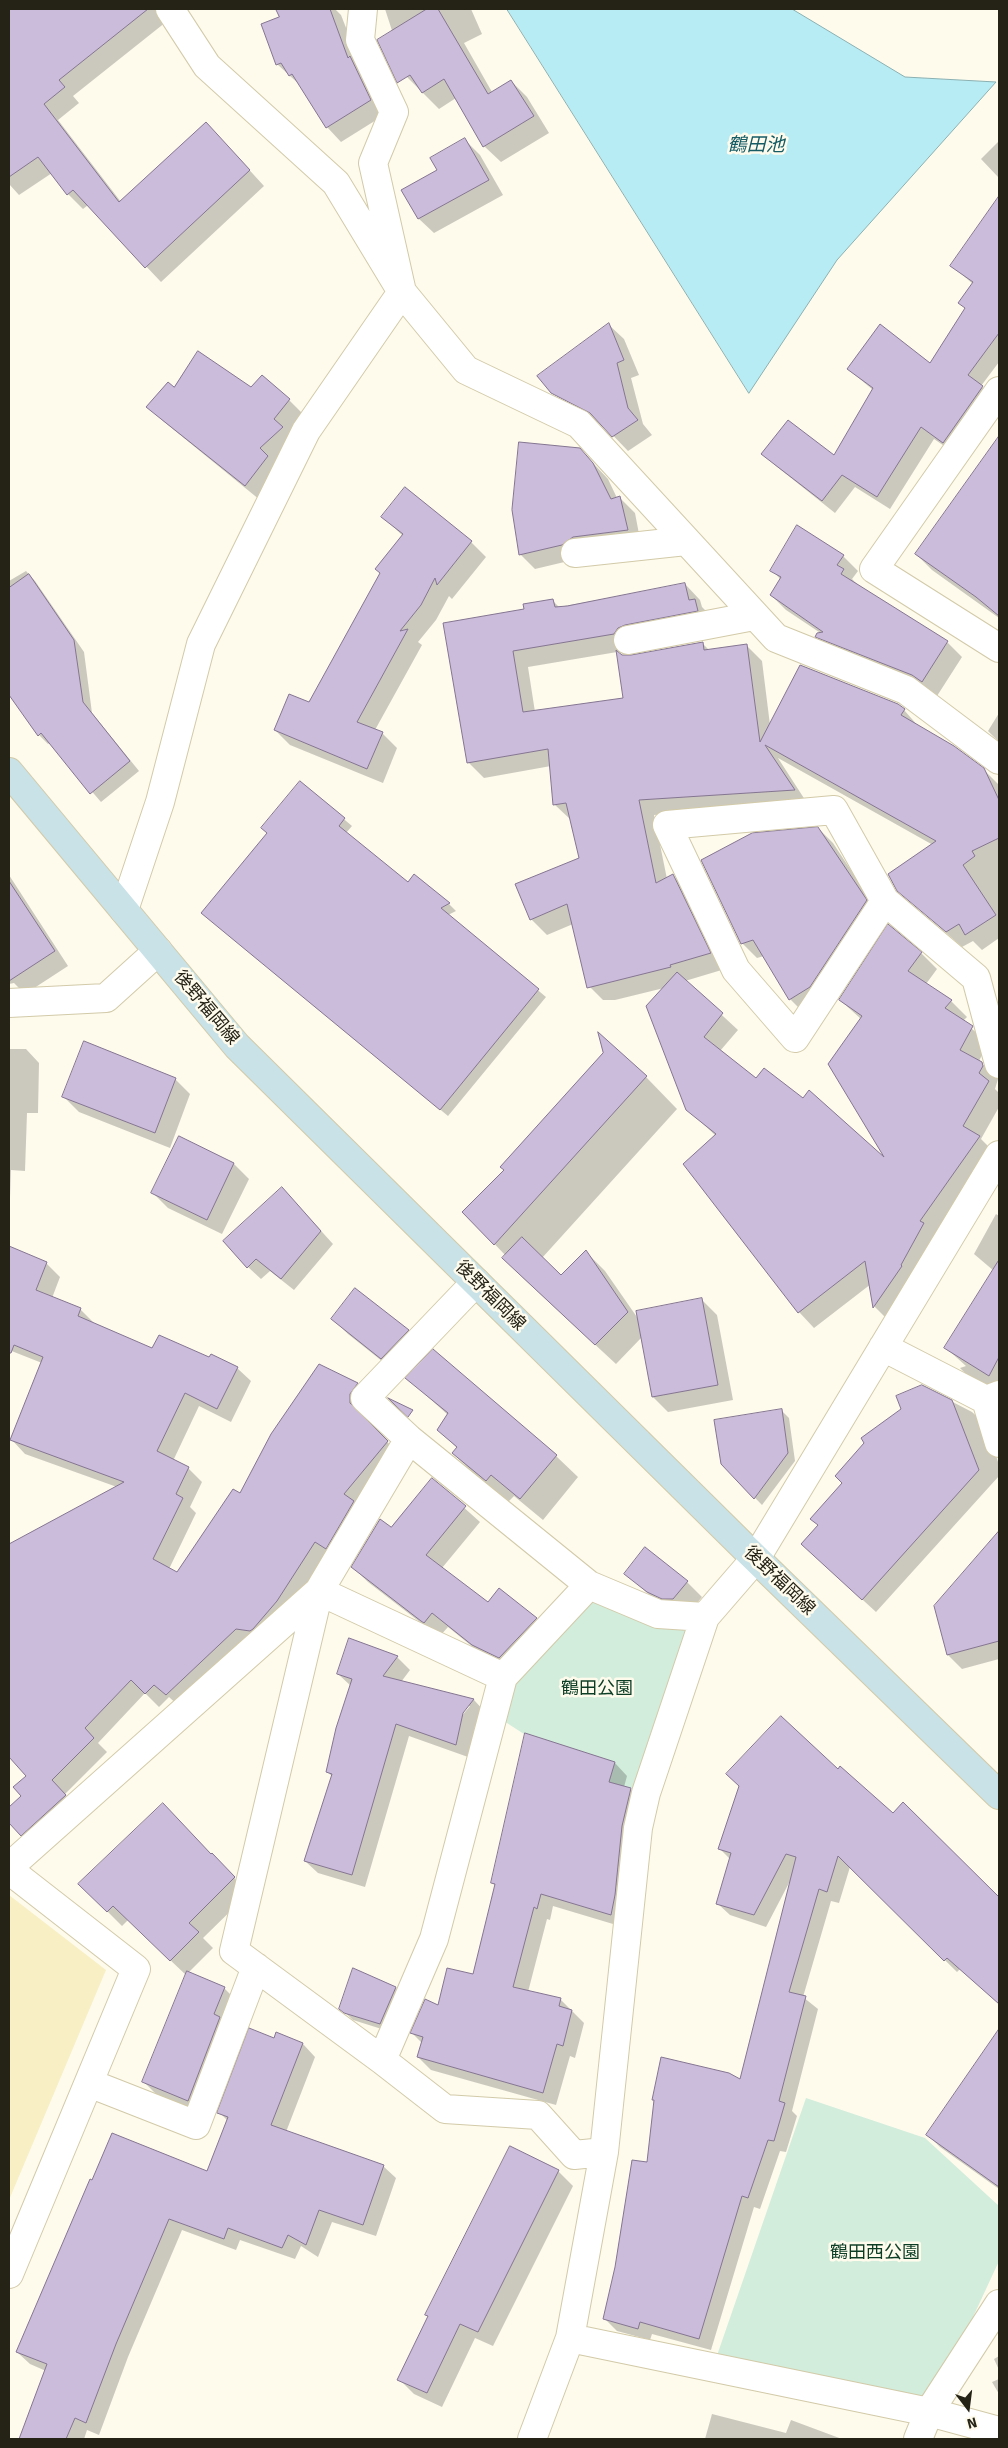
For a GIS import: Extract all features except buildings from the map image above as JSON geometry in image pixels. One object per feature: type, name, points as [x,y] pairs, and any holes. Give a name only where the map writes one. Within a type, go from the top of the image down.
[{"type":"main road","name":"後野福岡線","points":[[9,772],[237,1046],[999,1795]]},
{"type":"street","points":[[170,9],[207,66],[336,183],[402,292],[466,370],[579,424],[776,638],[906,690],[999,760]]},
{"type":"street","points":[[124,910],[160,802],[201,644],[306,431],[402,292],[372,163],[394,112],[360,40],[363,9]]},
{"type":"street","points":[[995,408],[874,569],[999,648]]},
{"type":"street","points":[[575,553],[686,540]]},
{"type":"street","points":[[628,640],[754,616]]},
{"type":"street","points":[[885,901],[795,1038],[736,970],[667,825],[834,810],[885,901],[976,978],[999,1064]]},
{"type":"street","points":[[9,1003],[106,998],[158,951]]},
{"type":"street","points":[[532,2439],[570,2338],[604,2152],[638,1828],[646,1793],[705,1617],[756,1558],[999,1155]]},
{"type":"street","points":[[476,1282],[365,1398],[410,1439],[589,1585],[658,1614],[705,1617]]},
{"type":"street","points":[[883,1347],[992,1397],[999,1443]]},
{"type":"street","points":[[9,2274],[136,1969],[9,1869],[318,1591],[410,1439]]},
{"type":"street","points":[[382,2060],[434,1939],[503,1677],[589,1585]]},
{"type":"street","points":[[318,1591],[503,1677]]},
{"type":"street","points":[[318,1591],[234,1951],[445,2109],[538,2115],[574,2155],[604,2152]]},
{"type":"street","points":[[89,2083],[196,2125],[256,1966]]},
{"type":"street","points":[[918,2439],[929,2412],[999,2304]]},
{"type":"street","points":[[570,2338],[929,2412],[999,2431]]},
{"type":"shaded area","points":[[9,1895],[106,1970],[9,2200]]},
{"type":"green space","name":"鶴田公園","points":[[589,1585],[705,1617],[642,1791],[592,1778],[493,1714],[503,1677]]},
{"type":"green space","name":"鶴田西公園","points":[[806,2098],[925,2138],[999,2206],[999,2261],[929,2412],[713,2367]]},
{"type":"water","name":"鶴田池","points":[[507,9],[792,9],[905,77],[996,82],[837,260],[749,393]]}]
